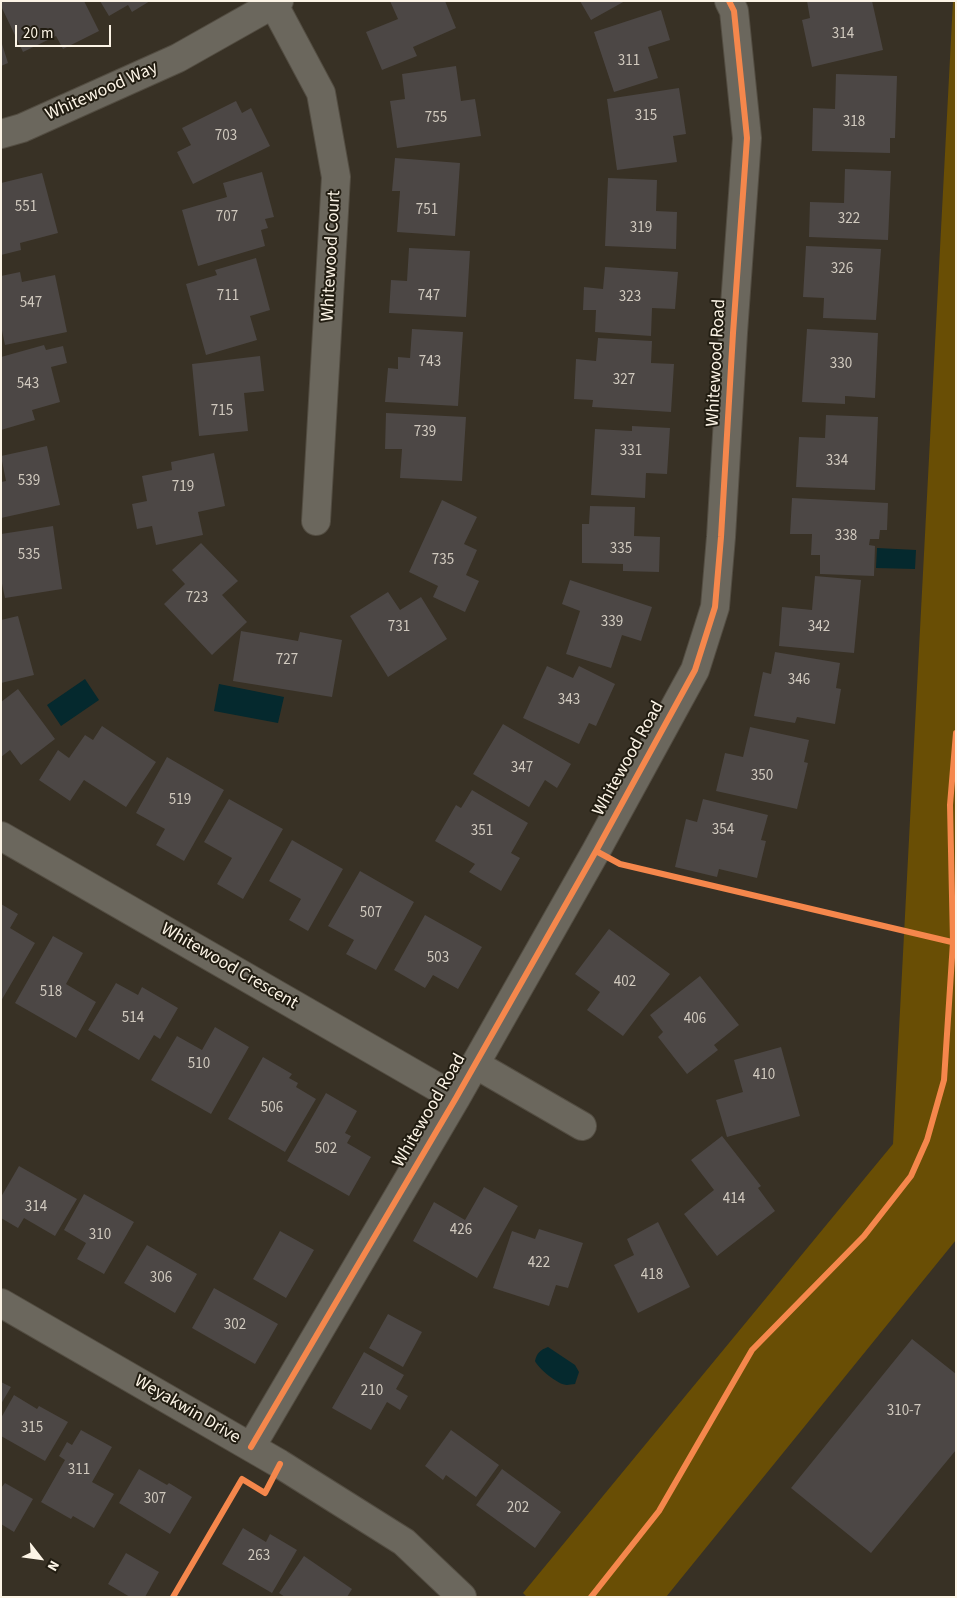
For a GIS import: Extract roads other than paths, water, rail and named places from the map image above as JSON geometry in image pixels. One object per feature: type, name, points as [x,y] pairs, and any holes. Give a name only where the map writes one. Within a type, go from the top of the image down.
[{"type":"street","name":"Whitewood Road","points":[[251,1447],[456,1098],[695,670],[715,607],[722,537],[733,333],[747,138],[734,11],[728,1]]},
{"type":"street","name":"Whitewood Way","points":[[1,134],[22,128],[178,58],[276,3]]},
{"type":"street","name":"Whitewood Court","points":[[276,3],[321,93],[336,177],[316,521]]},
{"type":"street","name":"Whitewood Crescent","points":[[1,836],[456,1098]]},
{"type":"street","points":[[475,1064],[582,1126]]},
{"type":"street","name":"Weyakwin Drive","points":[[1,1303],[280,1464],[404,1542],[462,1597]]},
{"type":"water","points":[[877,548],[916,550],[915,569],[876,568]]},
{"type":"water","points":[[85,679],[99,700],[61,726],[47,705]]},
{"type":"water","points":[[219,684],[284,697],[278,723],[214,711]]},
{"type":"water","points":[[548,1347],[575,1365],[579,1372],[575,1384],[567,1385],[559,1382],[549,1376],[537,1364],[535,1361],[538,1354]]}]
